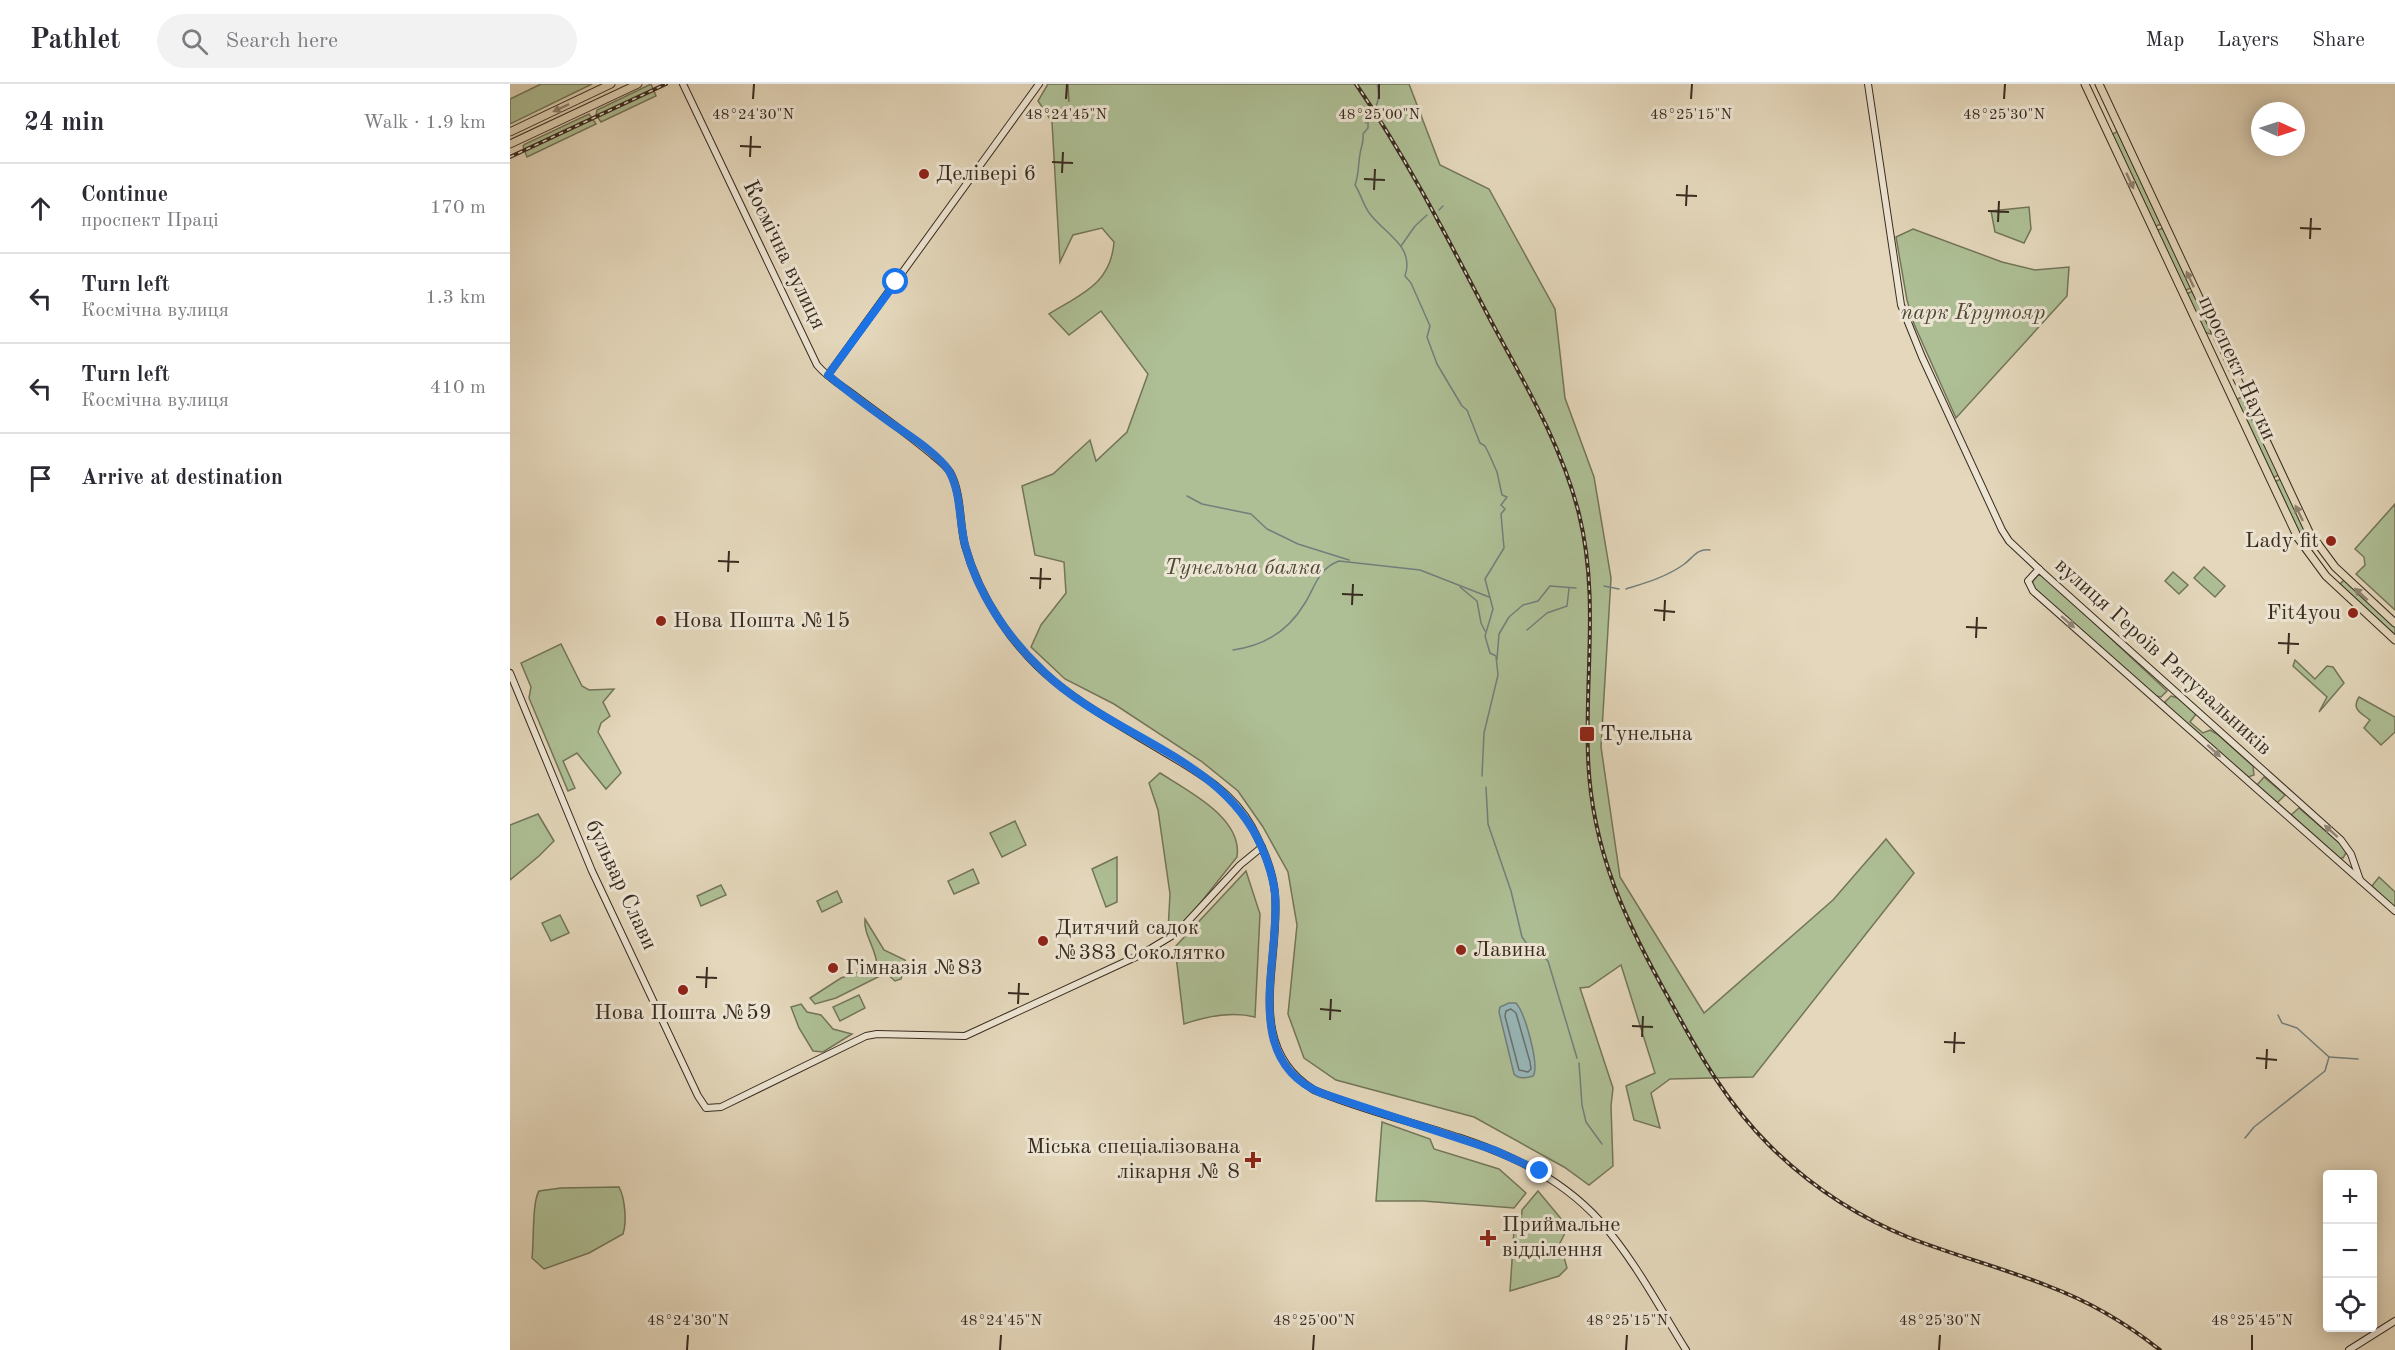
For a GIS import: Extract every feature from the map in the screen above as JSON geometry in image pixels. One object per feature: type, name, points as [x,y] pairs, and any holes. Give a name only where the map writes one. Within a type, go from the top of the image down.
[{"type":"main road","points":[[510,132],[611,84]]},
{"type":"main road","points":[[510,144],[638,84]]},
{"type":"main road","name":"Космічна вулиця","points":[[683,84],[817,365],[919,443],[949,471],[956,490],[965,547],[974,570],[996,614],[1025,654],[1069,693],[1214,784],[1237,806],[1250,824],[1262,848],[1275,893],[1270,1027],[1278,1054],[1291,1073],[1301,1082],[1321,1093],[1494,1150],[1543,1174],[1570,1193],[1605,1227],[1686,1350]]},
{"type":"main road","points":[[828,375],[1039,84]]},
{"type":"main road","name":"вулиця Героїв Рятувальників","points":[[1868,84],[1901,305],[1909,328],[1962,445],[2009,542],[2341,840],[2351,854],[2361,880]]},
{"type":"main road","name":"проспект Науки","points":[[2085,84],[2298,538],[2326,576],[2395,640]]},
{"type":"main road","name":"проспект Науки","points":[[2098,84],[2309,532],[2335,567],[2395,623]]},
{"type":"main road","name":"вулиця Героїв Рятувальників","points":[[2039,569],[2028,581],[2033,591],[2395,911]]},
{"type":"main road","name":"бульвар Слави","points":[[510,673],[592,871],[698,1096],[706,1108],[721,1107],[866,1036],[877,1034],[964,1036],[1070,989],[1170,938],[1191,919],[1240,865],[1262,848]]},
{"type":"main road","points":[[2349,1350],[2395,1322]]},
{"type":"green space","points":[[541,84],[592,84],[510,124],[510,99]]},
{"type":"green space","points":[[651,84],[656,96],[601,122],[596,115],[597,110]]},
{"type":"green space","name":"Тунельна балка","points":[[1048,84],[1067,84],[1069,102],[1068,84],[1409,84],[1440,165],[1489,189],[1555,309],[1565,398],[1594,477],[1611,578],[1601,747],[1620,877],[1704,1013],[1833,900],[1886,839],[1914,873],[1753,1077],[1670,1079],[1651,1093],[1660,1128],[1634,1120],[1626,1086],[1655,1073],[1621,965],[1589,987],[1580,988],[1613,1088],[1611,1106],[1613,1166],[1589,1185],[1564,1167],[1474,1117],[1336,1080],[1304,1058],[1288,1014],[1297,925],[1288,872],[1263,827],[1238,791],[1201,761],[1114,704],[1065,679],[1031,647],[1041,625],[1066,593],[1064,562],[1035,555],[1022,486],[1053,474],[1090,440],[1096,461],[1127,432],[1148,374],[1101,311],[1069,335],[1049,314],[1083,294],[1101,278],[1112,256],[1114,242],[1102,228],[1073,235],[1060,262],[1052,122],[1038,101]]},
{"type":"green space","points":[[589,114],[596,124],[527,157],[523,146],[525,144]]},
{"type":"green space","points":[[2118,131],[2161,224],[2154,227],[2111,135]]},
{"type":"green space","points":[[2029,207],[2031,229],[2024,243],[1995,232],[1991,211]]},
{"type":"green space","points":[[2163,228],[2191,288],[2184,291],[2156,231]]},
{"type":"green space","name":"парк Крутояр","points":[[1913,229],[2002,262],[2035,270],[2069,267],[2067,296],[1956,418],[1914,324],[1907,300],[1896,237]]},
{"type":"green space","points":[[2193,291],[2214,335],[2204,332],[2186,294]]},
{"type":"green space","points":[[2242,397],[2279,475],[2272,478],[2235,400]]},
{"type":"green space","points":[[2281,479],[2307,534],[2301,537],[2274,482]]},
{"type":"green space","points":[[2395,504],[2395,610],[2356,574],[2365,565],[2364,557],[2355,549]]},
{"type":"green space","points":[[2204,567],[2225,586],[2215,597],[2194,578]]},
{"type":"green space","points":[[2173,572],[2188,585],[2179,594],[2165,581]]},
{"type":"green space","points":[[2038,575],[2044,576],[2167,691],[2161,697],[2156,696],[2036,590],[2032,585]]},
{"type":"green space","points":[[2344,580],[2395,626],[2395,636],[2339,585]]},
{"type":"green space","points":[[561,644],[582,686],[589,690],[614,689],[603,702],[610,716],[601,723],[598,732],[621,773],[606,789],[577,753],[563,761],[575,788],[568,791],[529,698],[531,687],[521,663]]},
{"type":"green space","points":[[2295,660],[2315,679],[2327,666],[2333,667],[2344,683],[2319,712],[2327,697],[2293,666]]},
{"type":"green space","points":[[2171,696],[2178,698],[2196,714],[2190,722],[2203,733],[2210,730],[2217,734],[2253,766],[2254,775],[2248,777],[2167,706],[2165,702]]},
{"type":"green space","points":[[2359,697],[2395,717],[2395,732],[2381,745],[2364,728],[2370,720],[2357,708]]},
{"type":"green space","points":[[1160,773],[1211,807],[1223,818],[1237,843],[1237,857],[1182,926],[1168,931],[1170,894],[1158,810],[1149,783]]},
{"type":"green space","points":[[2264,777],[2285,795],[2277,803],[2257,785]]},
{"type":"green space","points":[[2299,808],[2345,848],[2346,853],[2343,858],[2339,858],[2291,815]]},
{"type":"green space","points":[[538,814],[554,841],[510,880],[510,825]]},
{"type":"green space","points":[[1015,821],[1026,845],[1002,857],[990,833]]},
{"type":"green space","points":[[1117,857],[1117,902],[1106,907],[1092,869]]},
{"type":"green space","points":[[973,869],[979,883],[954,894],[948,881]]},
{"type":"green space","points":[[1246,871],[1260,914],[1255,1017],[1237,1014],[1219,1015],[1184,1024],[1175,947]]},
{"type":"green space","points":[[2379,877],[2395,892],[2395,909],[2372,886]]},
{"type":"green space","points":[[721,885],[726,895],[701,906],[697,896]]},
{"type":"green space","points":[[837,891],[842,902],[822,912],[817,901]]},
{"type":"green space","points":[[560,915],[569,933],[551,941],[542,923]]},
{"type":"green space","points":[[865,919],[884,950],[905,960],[901,979],[895,981],[886,973],[836,998],[815,1004],[810,998],[841,978],[877,966]]},
{"type":"green space","points":[[859,995],[865,1008],[840,1021],[833,1007]]},
{"type":"green space","points":[[801,1004],[807,1012],[821,1015],[833,1029],[852,1034],[823,1052],[813,1051],[799,1028],[791,1007]]},
{"type":"green space","points":[[1382,1122],[1430,1139],[1434,1149],[1499,1169],[1526,1193],[1514,1208],[1423,1201],[1376,1201]]},
{"type":"green space","points":[[619,1187],[625,1210],[623,1234],[589,1253],[544,1269],[532,1258],[534,1213],[539,1191],[561,1188]]},
{"type":"green space","points":[[1538,1191],[1568,1227],[1560,1243],[1567,1268],[1559,1276],[1510,1291],[1514,1230],[1521,1224],[1522,1210]]},
{"type":"water","points":[[1516,1003],[1527,1028],[1535,1062],[1535,1070],[1531,1077],[1521,1078],[1514,1074],[1499,1012],[1500,1007]]},
{"type":"waterway","points":[[1377,84],[1378,101],[1368,115],[1368,128],[1363,134],[1355,185],[1370,214],[1397,241],[1406,256],[1405,276],[1411,283],[1430,326],[1427,337],[1437,364],[1462,406],[1467,410],[1480,443],[1485,446],[1497,472],[1502,495],[1507,497],[1501,505],[1505,509],[1501,514],[1504,548],[1485,579],[1493,609],[1485,636],[1490,653],[1496,656],[1498,675],[1484,733],[1482,776]]},
{"type":"waterway","points":[[1363,113],[1366,123]]},
{"type":"waterway","points":[[1439,210],[1443,206]]},
{"type":"waterway","points":[[1401,246],[1415,226],[1427,215]]},
{"type":"waterway","points":[[1187,496],[1202,504],[1251,514],[1267,529],[1298,544],[1349,560]]},
{"type":"waterway","points":[[1626,589],[1663,576],[1683,565],[1698,552],[1710,550]]},
{"type":"waterway","points":[[1233,650],[1255,645],[1283,629],[1299,613],[1326,568],[1339,561],[1420,570],[1489,597]]},
{"type":"waterway","points":[[1497,659],[1499,634],[1509,617],[1523,605],[1538,601],[1550,586],[1576,588]]},
{"type":"waterway","points":[[1604,586],[1619,589]]},
{"type":"waterway","points":[[1460,587],[1477,601],[1481,623],[1485,631]]},
{"type":"waterway","points":[[1527,630],[1547,613],[1567,606],[1569,588]]},
{"type":"waterway","points":[[1486,787],[1488,824],[1511,891],[1522,937],[1527,944]]},
{"type":"waterway","points":[[1534,948],[1548,961],[1577,1058]]},
{"type":"waterway","points":[[2245,1138],[2254,1127],[2325,1071],[2329,1057],[2297,1028],[2282,1023],[2278,1015]]},
{"type":"waterway","points":[[2329,1057],[2358,1059]]},
{"type":"waterway","points":[[1579,1063],[1582,1105],[1586,1122],[1602,1144]]},
{"type":"railway","points":[[510,157],[666,84]]},
{"type":"railway","points":[[1356,84],[1411,171],[1530,392],[1553,440],[1572,489],[1585,544],[1588,574],[1590,605],[1588,756],[1596,824],[1614,886],[1627,916],[1656,976],[1704,1061],[1740,1113],[1769,1145],[1784,1160],[1835,1199],[1910,1238],[2063,1292],[2120,1322],[2160,1350]]},
{"type":"place","name":"Делівері 6","points":[[924,174]]},
{"type":"place","name":"Lady fit","points":[[2331,541]]},
{"type":"place","name":"Fit4you","points":[[2353,613]]},
{"type":"place","name":"Нова Пошта №15","points":[[661,621]]},
{"type":"place","name":"Тунельна","points":[[1587,734]]},
{"type":"place","name":"Дитячий садок №383 Соколятко","points":[[1043,941]]},
{"type":"place","name":"Лавина","points":[[1461,950]]},
{"type":"place","name":"Гімназія №83","points":[[833,968]]},
{"type":"place","name":"Нова Пошта №59","points":[[683,990]]},
{"type":"place","name":"Міська спеціалізована лікарня № 8","points":[[1253,1160]]},
{"type":"place","name":"Приймальне відділення","points":[[1488,1238]]},
{"type":"route","points":[[896,282],[828,375],[919,443],[949,471],[956,490],[965,547],[974,570],[996,614],[1025,654],[1069,693],[1214,784],[1237,806],[1250,824],[1268,863],[1275,893],[1270,1027],[1278,1054],[1285,1065],[1301,1082],[1321,1093],[1473,1142],[1540,1171]]}]
